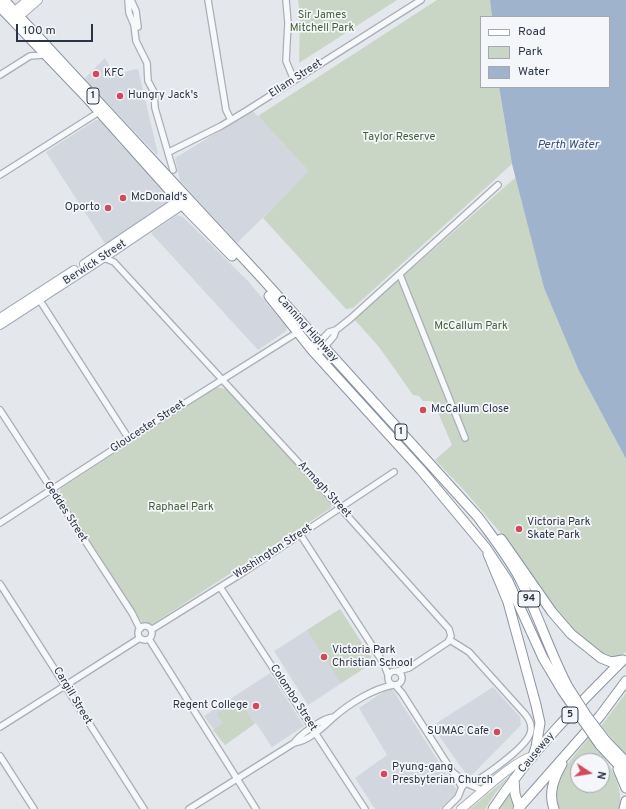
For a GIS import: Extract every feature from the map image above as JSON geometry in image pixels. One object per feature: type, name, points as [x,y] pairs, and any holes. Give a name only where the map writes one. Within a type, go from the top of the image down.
[{"type":"highway","name":"Canning Highway","points":[[4,0],[14,16],[44,55],[321,345],[478,517],[508,558],[522,582],[565,689]]},
{"type":"highway","name":"Canning Highway","points":[[0,7],[14,16],[184,200],[253,277],[314,353],[420,470],[486,548],[510,585],[543,658],[565,689]]},
{"type":"highway","points":[[478,517],[498,535],[552,612],[571,634],[601,658],[611,662],[624,658]]},
{"type":"highway","points":[[486,548],[491,565],[508,602],[538,712],[539,728],[533,756]]},
{"type":"highway","name":"Causeway","points":[[493,809],[533,756],[624,658]]},
{"type":"highway","name":"Causeway","points":[[519,808],[600,716],[626,681]]},
{"type":"highway","name":"94","points":[[565,689],[586,714],[603,742],[626,762]]},
{"type":"highway","points":[[603,742],[626,788]]},
{"type":"highway","points":[[554,809],[551,795],[552,786],[560,768],[573,748]]},
{"type":"highway","points":[[612,759],[626,773]]},
{"type":"highway","points":[[514,780],[515,794],[519,808]]},
{"type":"highway","points":[[624,809],[626,801]]},
{"type":"main road","points":[[14,16],[28,0]]},
{"type":"main road","points":[[14,16],[38,0]]},
{"type":"main road","name":"Berwick Street","points":[[0,322],[104,258],[184,200]]},
{"type":"main road","name":"Berwick Street","points":[[38,298],[184,200]]},
{"type":"main road","points":[[461,809],[512,767],[526,758],[533,756]]},
{"type":"street","points":[[128,0],[129,14],[135,22]]},
{"type":"street","points":[[131,0],[136,11],[136,41],[147,63],[148,80],[154,92],[156,114],[169,152],[173,170]]},
{"type":"street","points":[[208,0],[226,110],[231,120]]},
{"type":"street","points":[[286,0],[288,23],[286,61],[294,80]]},
{"type":"street","name":"Ellam Street","points":[[169,152],[231,120],[421,0]]},
{"type":"street","points":[[0,75],[30,56],[44,55]]},
{"type":"street","points":[[0,175],[99,112]]},
{"type":"street","points":[[314,353],[329,332],[336,330],[400,275],[498,185]]},
{"type":"street","points":[[113,252],[114,262]]},
{"type":"street","name":"Armagh Street","points":[[104,258],[114,262],[341,508],[448,629],[451,633],[450,640]]},
{"type":"street","points":[[400,275],[465,438]]},
{"type":"street","points":[[38,298],[129,439]]},
{"type":"street","name":"Gloucester Street","points":[[0,523],[298,332]]},
{"type":"street","name":"Geddes Street","points":[[0,410],[132,614],[146,628]]},
{"type":"street","name":"Washington Street","points":[[146,628],[220,587],[394,472]]},
{"type":"street","points":[[300,534],[384,664],[389,682],[402,692],[454,773],[455,778],[466,785],[484,791]]},
{"type":"street","name":"Cargill Street","points":[[0,584],[144,809]]},
{"type":"street","name":"Colombo Street","points":[[220,587],[366,809]]},
{"type":"street","points":[[0,728],[140,638],[146,628],[152,635],[149,639]]},
{"type":"street","points":[[140,638],[143,640],[149,639]]},
{"type":"street","points":[[149,639],[256,809]]},
{"type":"street","points":[[189,809],[294,743],[299,742],[314,730],[330,722],[334,717],[380,687],[388,677],[396,671],[409,668],[450,640],[469,652],[529,719],[531,729],[527,739],[500,764],[466,785],[446,809]]},
{"type":"street","points":[[384,664],[396,671],[402,679],[402,692]]},
{"type":"street","points":[[380,687],[394,685],[402,679],[409,668]]},
{"type":"street","points":[[0,756],[34,809]]},
{"type":"shaded area","points":[[105,58],[114,74],[138,69],[157,155],[84,79]]},
{"type":"shaded area","points":[[253,111],[310,171],[237,243],[180,181],[175,158]]},
{"type":"shaded area","points":[[96,120],[101,120],[120,144],[137,159],[171,199],[170,202],[106,245],[46,152]]},
{"type":"shaded area","points":[[177,215],[183,217],[247,280],[287,327],[286,331],[258,350],[151,233]]},
{"type":"shaded area","name":"Victoria Park Christian School","points":[[340,609],[374,662],[308,705],[274,651]]},
{"type":"shaded area","name":"Regent College","points":[[270,673],[304,726],[272,747],[256,723],[225,745],[204,716]]},
{"type":"shaded area","points":[[391,687],[456,789],[455,794],[440,809],[375,809],[355,778],[387,755],[359,708]]},
{"type":"shaded area","points":[[493,687],[520,717],[521,725],[472,775],[466,774],[432,726]]},
{"type":"green space","name":"Sir James Mitchell Park","points":[[298,0],[397,0],[299,63],[300,16]]},
{"type":"green space","name":"Taylor Reserve","points":[[437,0],[490,0],[492,16],[480,16],[480,88],[499,88],[512,164],[353,308],[346,309],[263,218],[309,171],[258,116]]},
{"type":"green space","name":"McCallum Park","points":[[516,177],[544,288],[579,371],[626,459],[626,652],[619,657],[605,657],[569,627],[553,610],[505,538],[463,489],[435,460],[452,445],[433,401],[423,401],[419,396],[413,395],[379,347],[354,319]]},
{"type":"green space","name":"Raphael Park","points":[[216,387],[226,389],[331,502],[331,508],[151,625],[144,624],[133,611],[102,564],[99,554],[87,540],[60,495],[60,489]]},
{"type":"green space","points":[[340,609],[374,662],[341,683],[307,630]]},
{"type":"green space","points":[[626,693],[626,755],[601,726]]},
{"type":"green space","points":[[239,699],[254,724],[225,745],[213,730],[223,723],[217,714]]},
{"type":"green space","points":[[589,738],[601,753],[577,753]]},
{"type":"green space","points":[[570,762],[570,793],[610,793],[610,767],[619,790],[619,809],[559,809],[556,799],[557,789],[559,780]]},
{"type":"green space","points":[[512,774],[496,792],[485,809],[470,809]]},
{"type":"green space","points":[[510,789],[515,805],[512,809],[496,809]]},
{"type":"water","name":"Perth Water","points":[[490,0],[626,0],[626,459],[579,371],[544,288],[512,164],[499,88],[610,88],[610,16],[492,16]]},
{"type":"place","name":"KFC","points":[[96,74]]},
{"type":"place","name":"Hungry Jack's","points":[[120,96]]},
{"type":"place","name":"McDonald's","points":[[123,198]]},
{"type":"place","name":"Oporto","points":[[108,208]]},
{"type":"place","name":"McCallum Close","points":[[423,410]]},
{"type":"place","name":"Victoria Park Skate Park","points":[[519,529]]},
{"type":"place","name":"Victoria Park Christian School","points":[[324,657]]},
{"type":"place","name":"Regent College","points":[[256,706]]},
{"type":"place","name":"SUMAC Cafe","points":[[497,732]]},
{"type":"place","name":"Pyung-gang Presbyterian Church","points":[[384,774]]}]
